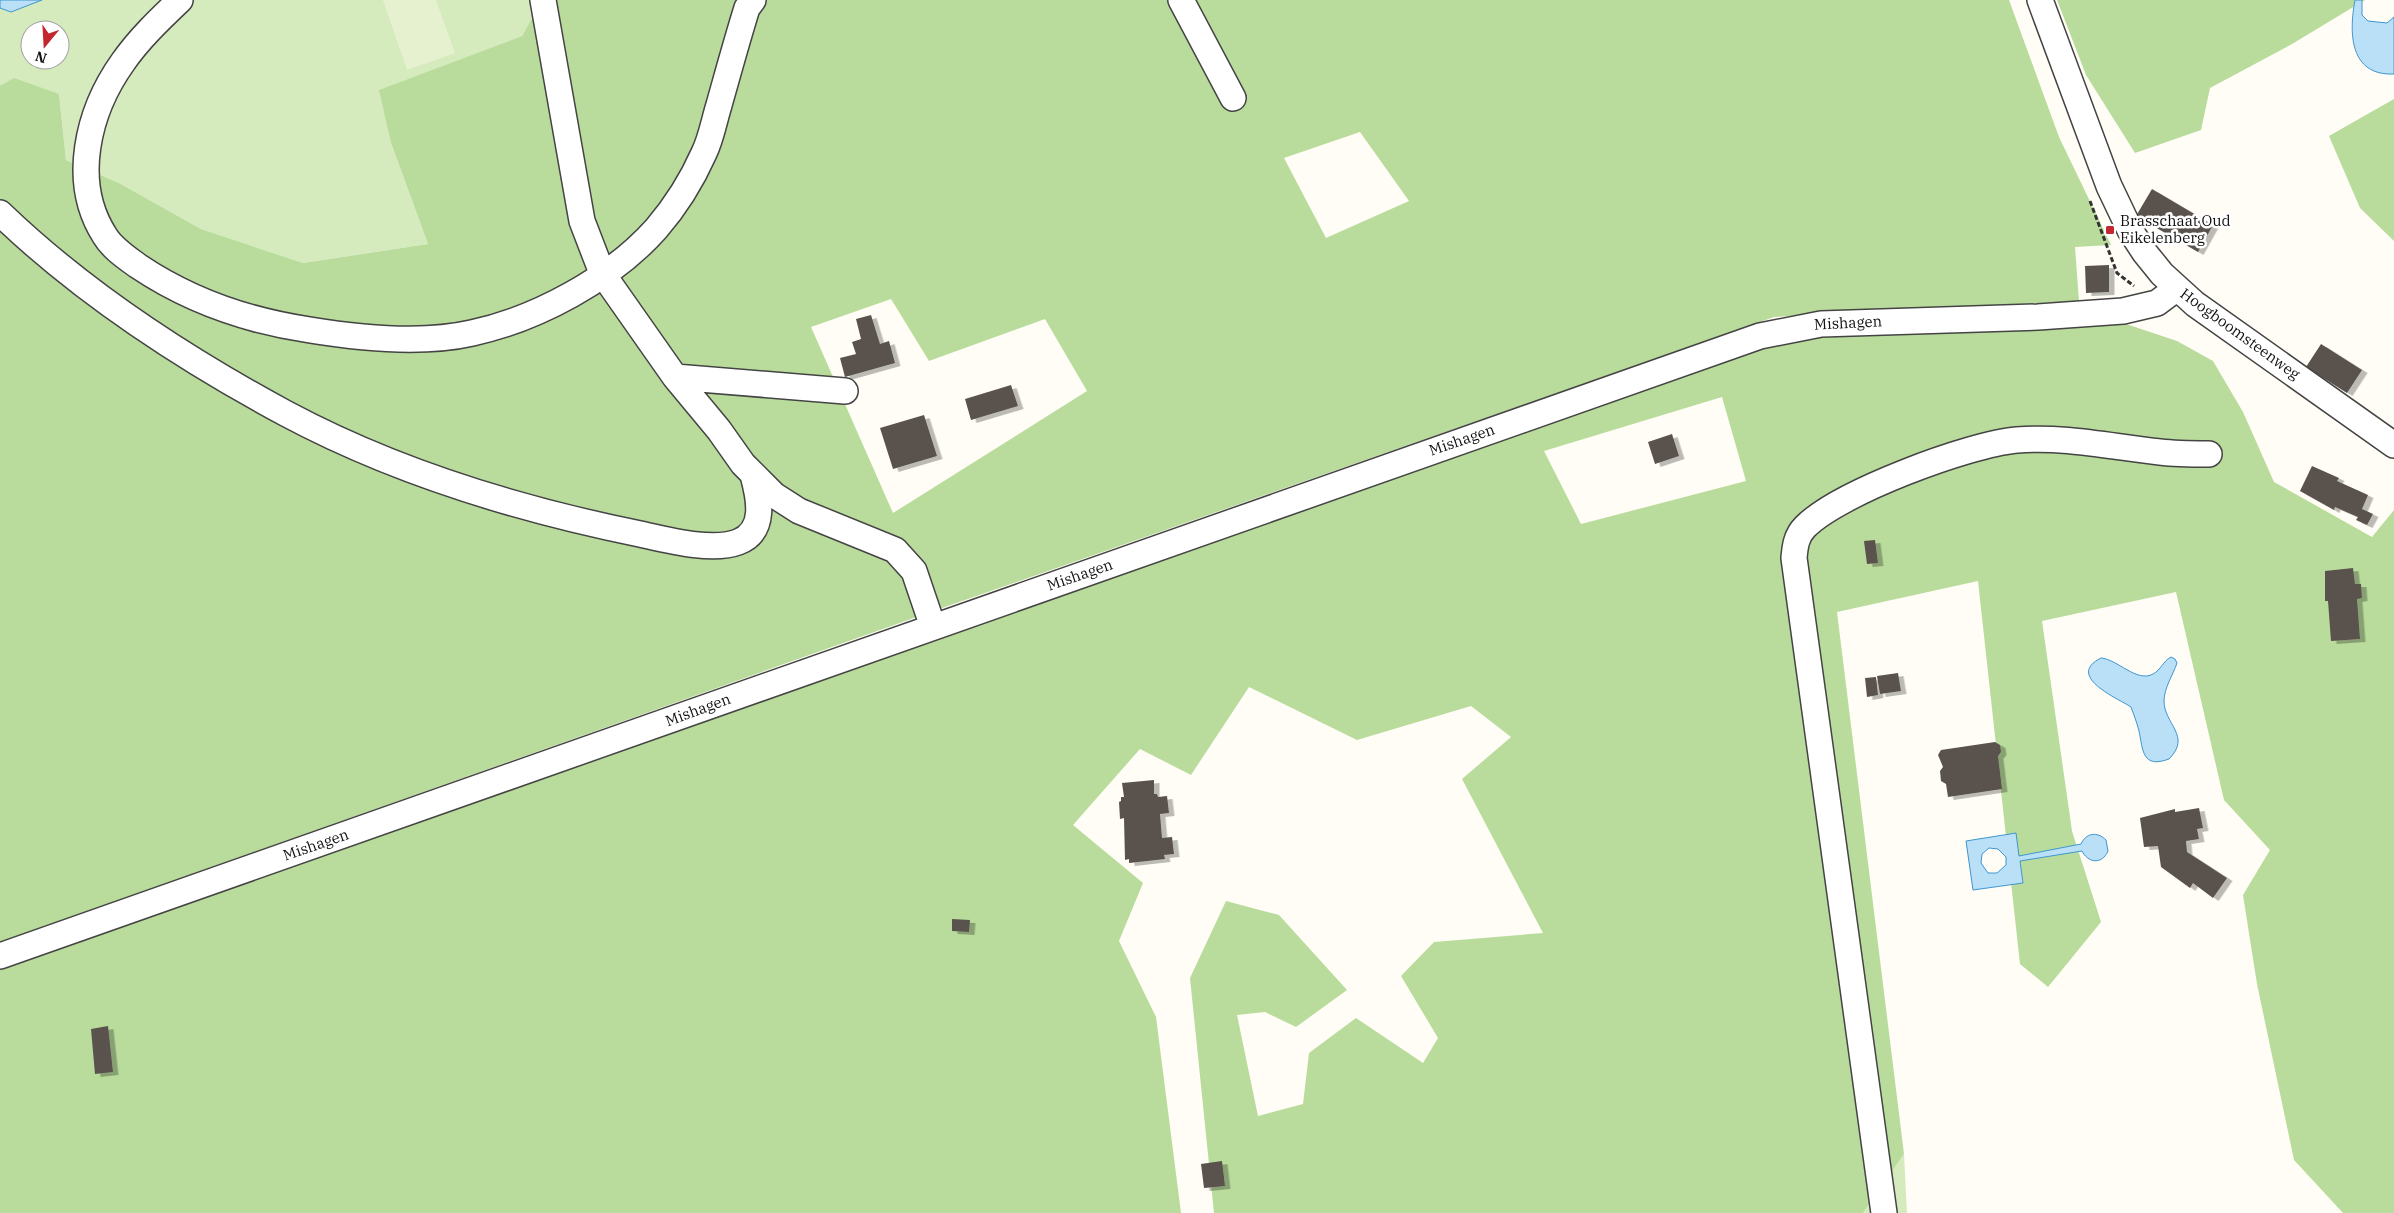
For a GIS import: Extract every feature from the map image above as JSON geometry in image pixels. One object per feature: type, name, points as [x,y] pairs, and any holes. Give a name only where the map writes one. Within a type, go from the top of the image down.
[{"type":"street","points":[[180,0],[154,24],[118,69],[108,85],[94,119],[86,151],[86,180],[91,204],[105,237],[125,257],[166,284],[216,307],[281,326],[352,337],[413,339],[470,334],[522,319],[564,298],[602,273],[655,229],[681,196],[705,152],[747,8],[753,0]]},
{"type":"street","points":[[542,0],[582,222],[602,273],[675,377],[753,474],[774,495],[799,510],[895,550],[914,571],[933,627]]},
{"type":"street","points":[[1181,0],[1233,98]]},
{"type":"street","name":"Hoogboomsteenweg","points":[[2040,0],[2119,208],[2145,252],[2177,288],[2195,304],[2394,445]]},
{"type":"street","points":[[0,213],[36,248],[96,296],[217,374],[285,413],[348,444],[424,474],[542,511],[625,531],[700,545],[739,542],[752,531],[759,515],[760,499],[753,474]]},
{"type":"street","name":"Mishagen","points":[[0,956],[1760,336],[1804,326],[1837,323],[2038,317],[2123,311],[2140,309],[2158,303],[2177,288]]},
{"type":"street","points":[[675,377],[845,391]]},
{"type":"street","points":[[1884,1213],[1794,558],[1795,543],[1788,534],[1804,528],[1849,498],[1938,460],[2007,442],[2057,440],[2102,443],[2162,452],[2209,454]]},
{"type":"green space","points":[[0,0],[542,0],[522,36],[380,90],[391,143],[428,244],[303,263],[201,229],[119,183],[66,160],[59,94],[0,86]]},
{"type":"green space","points":[[383,0],[436,0],[455,53],[407,70]]},
{"type":"green space","points":[[542,0],[2009,0],[2059,137],[2111,245],[2075,247],[2079,301],[1774,317],[945,607],[0,942],[0,86],[14,78],[59,94],[66,160],[119,183],[201,229],[303,263],[428,244],[391,143],[379,90],[522,36]],"holes":[[[1360,132],[1409,201],[1326,238],[1284,158]],[[891,299],[929,361],[1045,319],[1087,391],[893,513],[811,327]]]},
{"type":"green space","points":[[2057,0],[2365,0],[2292,44],[2210,88],[2201,130],[2135,153],[2086,75]]},
{"type":"green space","points":[[2394,99],[2394,241],[2360,208],[2329,136]]},
{"type":"green space","points":[[2117,321],[2177,341],[2213,361],[2243,412],[2274,482],[2372,537],[2394,510],[2394,1213],[2343,1213],[2294,1160],[2257,984],[2243,895],[2270,850],[2224,800],[2176,592],[2042,621],[2072,831],[2101,922],[2048,987],[2020,964],[1978,581],[1837,612],[1904,1154],[1863,1213],[1214,1213],[1190,978],[1226,901],[1279,915],[1347,990],[1296,1027],[1265,1012],[1237,1015],[1258,1116],[1303,1104],[1309,1053],[1356,1018],[1423,1063],[1438,1038],[1401,976],[1434,942],[1543,933],[1462,779],[1511,737],[1471,706],[1357,740],[1249,687],[1191,775],[1140,749],[1073,825],[1143,883],[1119,941],[1156,1017],[1181,1213],[0,1213],[0,970],[1779,337]],"holes":[[[1722,397],[1746,481],[1581,524],[1544,451]]]},
{"type":"green space","points":[[1904,1154],[1907,1213],[1863,1213]]},
{"type":"water","points":[[0,0],[42,0],[11,12],[0,8]]},
{"type":"water","points":[[2355,0],[2362,0],[2362,15],[2368,21],[2387,23],[2394,17],[2394,74],[2379,73],[2368,68],[2360,60],[2355,50],[2353,38],[2352,25]]},
{"type":"water","points":[[2171,657],[2177,663],[2167,686],[2164,701],[2168,717],[2178,737],[2178,743],[2169,759],[2153,762],[2145,756],[2143,751],[2131,707],[2097,686],[2091,679],[2089,672],[2091,665],[2101,658],[2114,662],[2134,673],[2147,676],[2156,672]]},
{"type":"water","points":[[2016,833],[2019,856],[2081,844],[2086,837],[2095,834],[2106,840],[2108,851],[2102,859],[2095,861],[2088,858],[2082,851],[2020,861],[2023,883],[1973,890],[1966,841]],"holes":[[[1989,848],[1998,849],[2006,857],[2006,865],[1997,873],[1988,873],[1981,863],[1982,854]]]},
{"type":"building","points":[[2152,189],[2213,225],[2198,252],[2136,216]]},
{"type":"building","points":[[2109,265],[2109,292],[2086,293],[2085,266]]},
{"type":"building","points":[[871,315],[880,344],[889,341],[895,363],[845,377],[840,358],[856,354],[852,342],[861,339],[856,319]]},
{"type":"building","points":[[2321,344],[2362,370],[2347,393],[2306,367]]},
{"type":"building","points":[[1011,385],[1018,406],[971,420],[965,399]]},
{"type":"building","points":[[924,415],[937,456],[893,469],[880,428]]},
{"type":"building","points":[[1672,434],[1679,456],[1655,464],[1648,442]]},
{"type":"building","points":[[2312,466],[2339,478],[2337,481],[2368,495],[2362,509],[2373,514],[2367,525],[2356,520],[2358,517],[2335,507],[2334,510],[2300,491]]},
{"type":"building","points":[[1875,540],[1878,563],[1867,564],[1864,541]]},
{"type":"building","points":[[2353,568],[2355,584],[2361,584],[2362,598],[2357,599],[2360,639],[2331,641],[2328,601],[2325,601],[2325,571]]},
{"type":"building","points":[[1898,673],[1901,691],[1880,694],[1877,676]]},
{"type":"building","points":[[1876,677],[1878,695],[1867,697],[1865,678]]},
{"type":"building","points":[[1995,742],[2000,745],[2001,752],[1998,756],[2002,789],[1948,797],[1946,784],[1941,781],[1940,771],[1943,767],[1938,755],[1941,750]]},
{"type":"building","points":[[1154,780],[1154,794],[1157,794],[1158,797],[1167,796],[1169,813],[1160,814],[1162,838],[1172,837],[1174,854],[1164,855],[1165,859],[1129,863],[1129,859],[1125,860],[1124,818],[1120,819],[1119,802],[1121,797],[1124,797],[1122,783]]},
{"type":"building","points":[[2199,808],[2203,828],[2197,829],[2199,839],[2186,841],[2187,852],[2227,878],[2213,898],[2193,883],[2190,888],[2161,867],[2158,846],[2144,847],[2140,818],[2175,809],[2175,812]]},
{"type":"building","points":[[952,919],[970,920],[969,932],[952,931]]},
{"type":"building","points":[[108,1026],[113,1072],[95,1074],[91,1029]]},
{"type":"building","points":[[1222,1161],[1225,1186],[1204,1188],[1201,1164]]},
{"type":"place","name":"Brasschaat Oud Eikelenberg","points":[[2110,230]]}]
